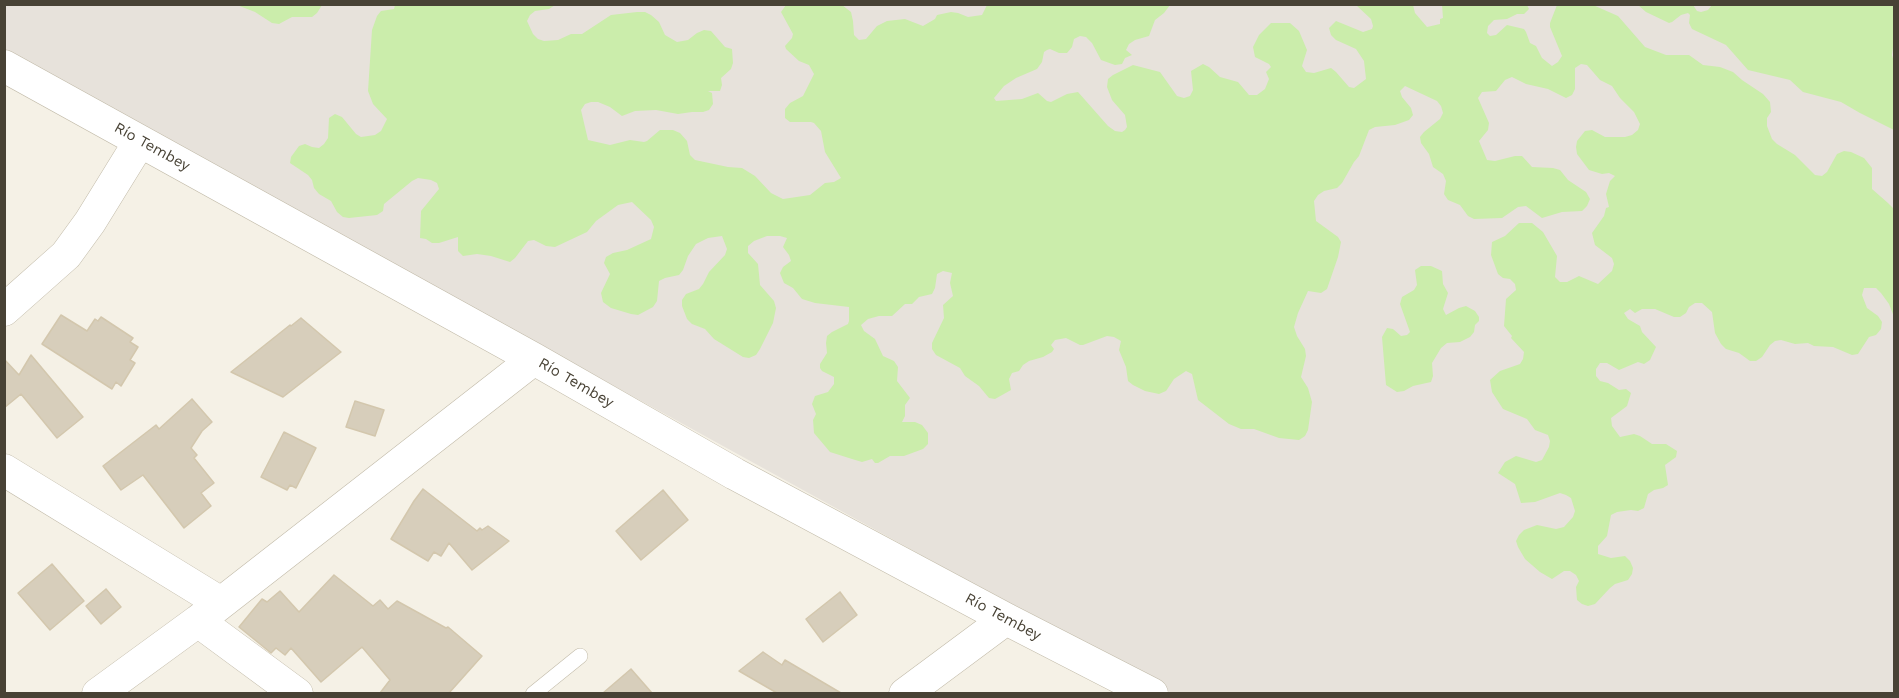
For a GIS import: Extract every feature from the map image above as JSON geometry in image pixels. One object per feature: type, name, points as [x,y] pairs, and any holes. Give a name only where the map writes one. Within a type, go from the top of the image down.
[{"type":"street","name":"Río Tembey","points":[[4,66],[534,359],[735,474],[1006,619],[1152,693]]},
{"type":"street","points":[[4,310],[66,255],[90,222],[140,141]]},
{"type":"street","points":[[98,693],[210,612],[534,359]]},
{"type":"street","points":[[4,470],[210,612],[297,693]]},
{"type":"street","points":[[905,693],[1006,619]]},
{"type":"lane","points":[[533,693],[580,656]]},
{"type":"shaded area","points":[[5,4],[1894,5],[1894,693],[1172,693],[5,51]]},
{"type":"green space","points":[[237,5],[322,5],[312,17],[292,17],[279,24],[272,23],[255,12]]},
{"type":"green space","points":[[395,5],[555,5],[549,9],[535,11],[527,21],[533,34],[544,41],[558,40],[571,34],[582,34],[611,15],[637,12],[651,15],[659,22],[665,35],[677,42],[688,40],[704,30],[711,31],[725,47],[732,49],[733,63],[731,69],[721,78],[720,91],[708,91],[712,93],[713,104],[709,110],[678,114],[656,110],[635,111],[622,116],[610,107],[591,102],[585,104],[581,110],[588,140],[610,145],[630,140],[644,142],[660,130],[673,130],[680,133],[687,141],[690,155],[695,160],[742,168],[755,176],[771,193],[783,199],[810,195],[825,183],[841,178],[825,152],[821,131],[814,123],[790,122],[785,118],[785,109],[790,103],[803,96],[814,74],[809,65],[799,61],[786,49],[785,46],[793,34],[781,12],[786,5],[842,5],[851,12],[854,35],[859,40],[866,39],[877,26],[887,21],[905,19],[923,26],[935,19],[937,15],[951,12],[968,17],[982,15],[987,5],[1170,5],[1155,20],[1149,36],[1129,44],[1126,50],[1132,55],[1125,58],[1122,64],[1115,65],[1101,60],[1092,43],[1086,37],[1080,36],[1074,39],[1067,53],[1059,53],[1050,49],[1044,52],[1042,62],[1037,69],[1004,86],[994,98],[996,101],[1022,99],[1038,93],[1051,102],[1067,94],[1078,92],[1108,126],[1115,131],[1122,132],[1127,127],[1125,115],[1112,100],[1107,87],[1108,79],[1113,75],[1133,65],[1160,72],[1177,96],[1184,98],[1190,96],[1193,90],[1191,71],[1203,64],[1220,77],[1238,82],[1249,95],[1257,95],[1265,89],[1269,79],[1266,72],[1271,67],[1255,57],[1253,47],[1259,35],[1271,23],[1290,23],[1299,31],[1307,50],[1302,66],[1306,72],[1314,73],[1331,68],[1349,87],[1354,88],[1366,79],[1364,61],[1356,49],[1336,40],[1329,28],[1336,21],[1363,32],[1372,29],[1371,19],[1356,5],[1413,5],[1415,13],[1427,27],[1440,24],[1440,19],[1443,18],[1442,5],[1527,5],[1529,9],[1524,14],[1494,20],[1488,26],[1487,33],[1490,36],[1496,35],[1507,25],[1524,29],[1530,43],[1536,46],[1542,58],[1552,66],[1562,56],[1550,27],[1557,5],[1593,5],[1618,16],[1645,47],[1666,55],[1689,55],[1703,65],[1720,67],[1733,72],[1763,94],[1770,102],[1771,112],[1767,118],[1767,126],[1772,139],[1777,144],[1795,155],[1815,175],[1822,176],[1827,172],[1837,154],[1844,151],[1864,158],[1872,168],[1872,189],[1893,208],[1894,214],[1894,317],[1889,304],[1876,288],[1864,288],[1862,295],[1867,308],[1882,322],[1881,329],[1876,335],[1869,337],[1858,354],[1852,355],[1833,347],[1814,346],[1808,343],[1795,344],[1781,340],[1770,345],[1762,357],[1756,361],[1750,361],[1721,344],[1715,333],[1712,312],[1702,303],[1695,303],[1680,317],[1674,317],[1655,309],[1642,309],[1635,313],[1630,309],[1624,313],[1628,319],[1640,326],[1642,332],[1656,347],[1650,360],[1644,364],[1638,362],[1619,370],[1607,363],[1600,363],[1596,369],[1596,376],[1600,381],[1619,390],[1626,389],[1631,393],[1627,406],[1611,418],[1612,426],[1620,437],[1634,434],[1652,444],[1666,444],[1677,451],[1676,457],[1665,465],[1668,485],[1648,494],[1644,508],[1611,515],[1607,536],[1598,546],[1598,554],[1611,558],[1625,556],[1633,568],[1632,574],[1628,580],[1610,588],[1595,604],[1588,606],[1577,600],[1576,587],[1579,581],[1576,575],[1570,571],[1564,571],[1552,579],[1525,559],[1518,547],[1516,541],[1524,530],[1537,525],[1556,529],[1564,527],[1575,511],[1571,498],[1560,493],[1535,502],[1521,503],[1515,484],[1498,473],[1505,462],[1516,456],[1536,462],[1542,460],[1550,441],[1548,435],[1535,430],[1527,419],[1503,409],[1492,392],[1490,380],[1500,371],[1520,364],[1524,352],[1504,326],[1506,299],[1516,290],[1515,284],[1510,279],[1498,274],[1491,255],[1492,242],[1505,236],[1519,223],[1532,223],[1543,232],[1557,256],[1555,277],[1560,282],[1567,282],[1579,276],[1598,284],[1612,271],[1614,264],[1612,258],[1595,245],[1592,233],[1604,216],[1606,208],[1609,207],[1606,194],[1610,181],[1615,176],[1589,170],[1577,154],[1577,141],[1585,131],[1592,130],[1605,137],[1625,137],[1638,130],[1640,124],[1634,112],[1612,86],[1600,80],[1587,65],[1581,64],[1575,68],[1575,89],[1572,95],[1566,98],[1548,89],[1526,84],[1512,77],[1505,80],[1496,91],[1482,92],[1478,98],[1489,123],[1488,130],[1479,141],[1487,160],[1495,161],[1522,156],[1532,167],[1560,170],[1568,180],[1586,192],[1590,199],[1582,211],[1562,212],[1542,218],[1526,206],[1518,207],[1502,218],[1474,219],[1468,216],[1460,205],[1448,200],[1444,194],[1446,181],[1443,174],[1433,167],[1429,154],[1421,143],[1420,137],[1440,119],[1443,113],[1441,106],[1437,101],[1405,86],[1400,91],[1413,115],[1409,120],[1395,125],[1375,127],[1369,130],[1359,156],[1342,183],[1337,188],[1318,195],[1314,201],[1316,221],[1338,237],[1341,242],[1327,289],[1321,293],[1308,291],[1294,327],[1305,349],[1306,356],[1301,377],[1308,388],[1312,402],[1308,430],[1299,440],[1279,438],[1254,429],[1241,429],[1229,424],[1198,400],[1192,374],[1186,371],[1174,379],[1166,391],[1159,394],[1133,385],[1128,381],[1126,367],[1119,350],[1121,341],[1107,336],[1083,345],[1066,338],[1055,340],[1051,345],[1054,349],[1052,352],[1029,361],[1019,371],[1012,373],[1009,379],[1011,390],[995,399],[989,398],[979,386],[965,376],[960,368],[936,355],[932,349],[932,343],[944,318],[943,305],[953,296],[950,283],[952,273],[943,271],[937,274],[932,294],[919,297],[912,304],[905,304],[892,316],[868,319],[861,325],[864,331],[875,339],[883,356],[894,361],[898,367],[897,381],[910,398],[905,405],[905,416],[902,422],[915,422],[922,425],[928,433],[928,444],[923,449],[904,456],[890,456],[878,463],[872,459],[862,462],[830,452],[814,433],[813,420],[816,414],[812,404],[815,396],[828,392],[834,384],[834,377],[820,368],[827,353],[827,336],[848,324],[849,307],[802,299],[793,288],[784,283],[780,273],[783,267],[791,261],[783,247],[787,238],[767,236],[748,246],[748,253],[758,264],[760,285],[774,301],[776,308],[773,323],[760,349],[756,355],[749,358],[743,357],[714,339],[705,329],[692,324],[687,319],[682,306],[682,300],[686,294],[699,289],[709,272],[725,255],[727,249],[722,236],[708,238],[696,244],[679,275],[659,281],[657,301],[653,307],[638,315],[631,314],[611,308],[603,302],[601,293],[610,274],[604,263],[606,257],[651,239],[654,227],[651,220],[632,202],[618,205],[596,221],[587,232],[555,247],[546,246],[534,240],[528,241],[510,262],[477,254],[463,256],[458,251],[458,237],[439,243],[420,238],[421,211],[439,189],[437,183],[431,180],[418,178],[412,181],[384,204],[383,211],[377,215],[349,218],[337,212],[331,201],[314,188],[308,175],[290,163],[291,157],[299,146],[305,144],[319,148],[324,144],[328,138],[329,118],[335,114],[342,117],[361,137],[375,135],[381,131],[387,119],[373,104],[368,91],[372,30],[381,11],[394,9]]},
{"type":"green space","points":[[1638,5],[1693,5],[1697,11],[1701,12],[1708,10],[1712,5],[1894,5],[1892,55],[1894,62],[1894,130],[1841,102],[1803,92],[1790,80],[1748,70],[1726,45],[1692,29],[1688,13],[1669,23],[1646,12]]},
{"type":"green space","points":[[1421,266],[1431,266],[1442,271],[1443,284],[1448,293],[1443,309],[1446,315],[1466,306],[1475,311],[1479,321],[1470,337],[1460,342],[1447,343],[1441,348],[1432,363],[1431,382],[1397,392],[1386,385],[1382,337],[1387,328],[1393,329],[1401,336],[1410,332],[1400,304],[1402,297],[1414,290],[1417,285],[1415,270]]},
{"type":"building","points":[[61,315],[87,331],[95,319],[98,321],[101,317],[133,338],[130,342],[138,347],[130,360],[135,363],[121,386],[116,382],[112,389],[42,344]]},
{"type":"building","points":[[301,318],[341,352],[283,397],[231,372],[290,325]]},
{"type":"building","points":[[31,355],[83,417],[57,438],[21,394],[4,408],[4,359],[19,375]]},
{"type":"building","points":[[192,399],[212,422],[202,431],[191,448],[197,455],[194,458],[214,483],[201,493],[211,506],[184,528],[143,475],[121,490],[103,466],[156,425],[159,429]]},
{"type":"building","points":[[355,401],[384,410],[375,436],[346,427]]},
{"type":"building","points":[[284,432],[316,448],[296,488],[290,485],[287,490],[261,477]]},
{"type":"building","points":[[423,489],[477,531],[488,526],[509,541],[472,570],[449,543],[441,556],[434,552],[428,561],[391,539]]},
{"type":"building","points":[[663,490],[688,520],[641,560],[616,531]]},
{"type":"building","points":[[52,564],[84,601],[50,630],[18,593]]},
{"type":"building","points":[[334,575],[373,606],[380,600],[388,609],[397,601],[448,627],[482,656],[449,693],[380,693],[390,680],[362,647],[321,682],[291,648],[285,655],[276,648],[271,653],[239,627],[262,599],[267,602],[280,591],[299,612]]},
{"type":"building","points":[[106,589],[121,607],[101,624],[86,606]]},
{"type":"building","points":[[840,592],[857,615],[823,642],[806,619]]},
{"type":"building","points":[[763,652],[782,665],[785,660],[841,693],[777,693],[739,671]]},
{"type":"building","points":[[631,669],[652,693],[603,693]]}]
